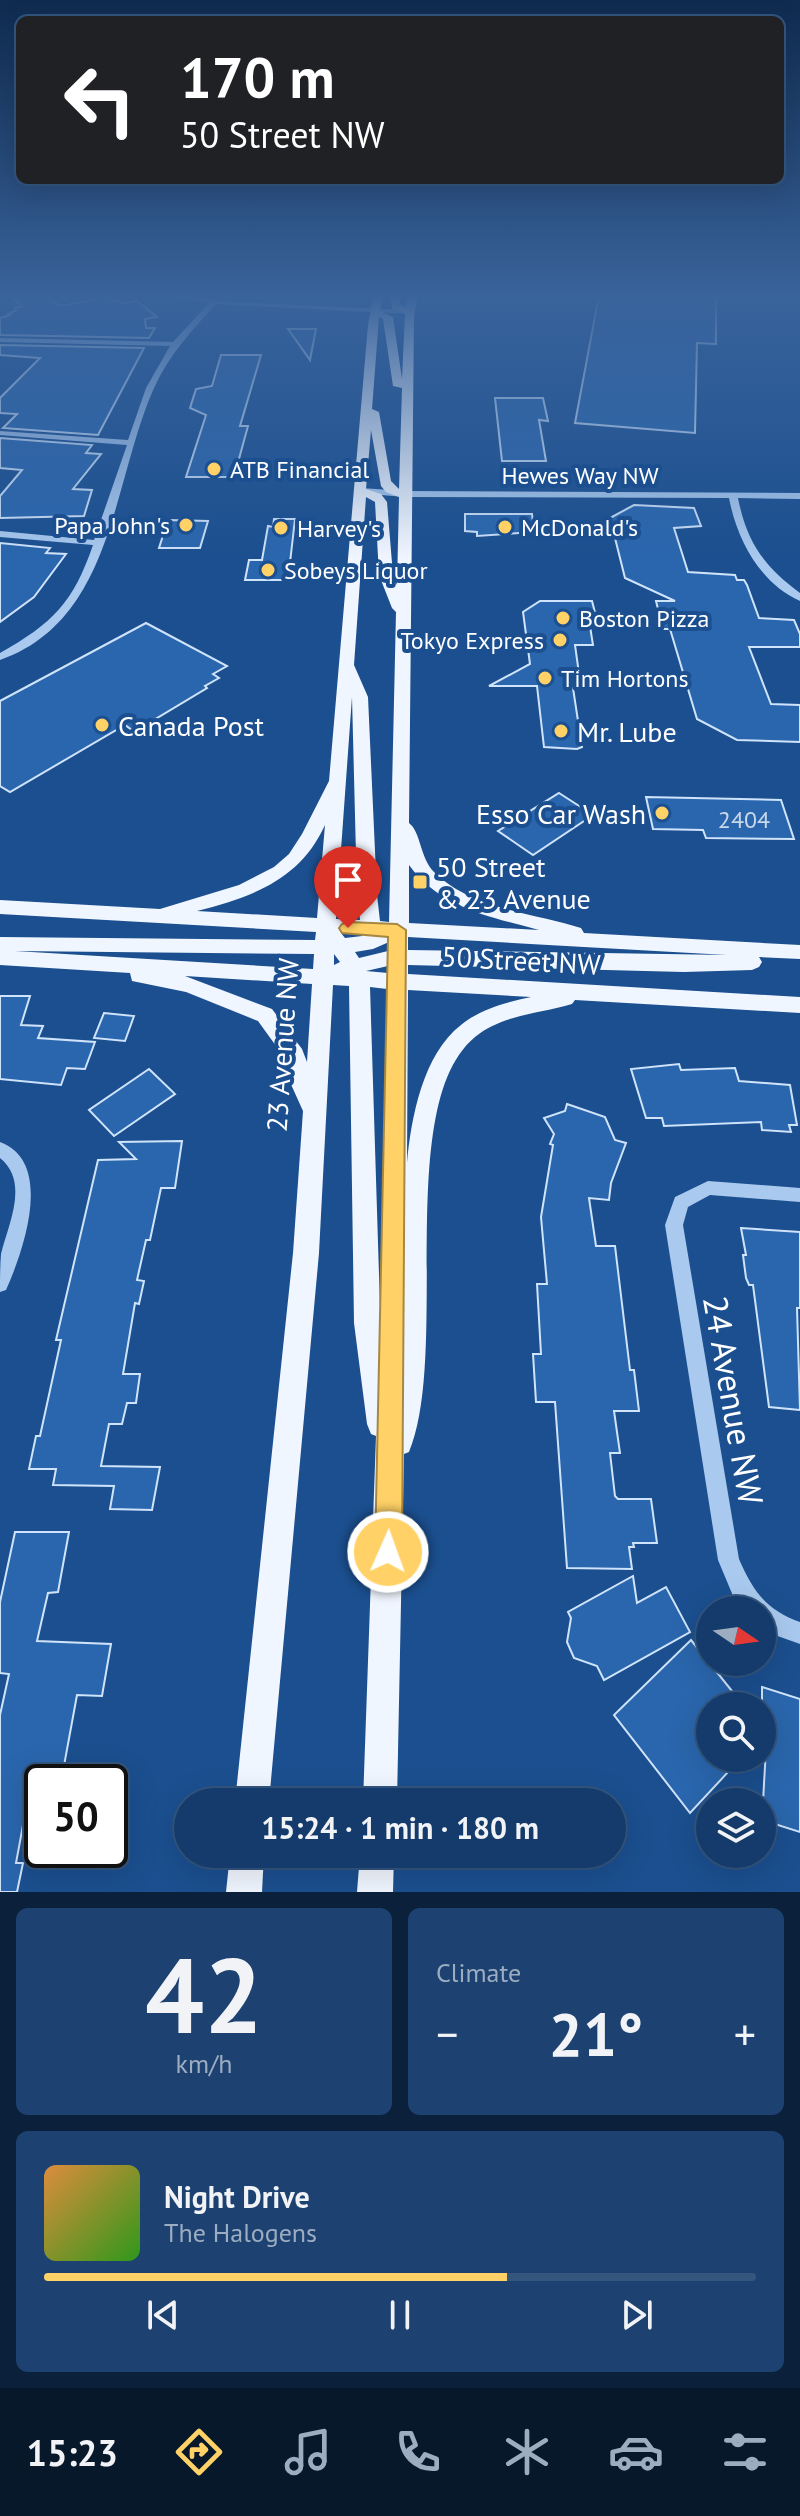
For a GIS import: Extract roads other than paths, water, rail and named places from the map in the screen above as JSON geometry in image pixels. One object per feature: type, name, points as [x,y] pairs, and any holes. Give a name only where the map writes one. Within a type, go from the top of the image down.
[{"type":"main road","name":"23 Avenue NW","points":[[370,381],[339,772],[362,953],[391,1484],[380,1788]]},
{"type":"main road","points":[[397,381],[407,404]]},
{"type":"main road","name":"23 Avenue NW","points":[[253,1788],[306,1253],[323,976],[397,930],[408,381]]},
{"type":"main road","points":[[369,400],[379,431],[385,482],[392,490],[405,494]]},
{"type":"main road","points":[[361,491],[377,497],[381,502],[386,575],[402,616]]},
{"type":"main road","points":[[347,664],[360,697],[367,1323],[391,1484]]},
{"type":"main road","points":[[152,916],[230,897],[282,871],[309,840],[339,772]]},
{"type":"main road","points":[[399,802],[414,858],[440,886],[485,910],[551,924],[596,941]]},
{"type":"main road","name":"50 Street NW","points":[[0,907],[152,916],[592,992],[800,1005]]},
{"type":"main road","name":"50 Street NW","points":[[397,930],[800,952]]},
{"type":"main road","points":[[0,944],[684,964],[800,959]]},
{"type":"main road","name":"50 Street NW","points":[[0,958],[323,976],[362,953]]},
{"type":"main road","points":[[78,963],[189,985],[265,1015],[294,1055],[300,1080],[314,1109]]},
{"type":"main road","points":[[391,1484],[410,1395],[420,1148],[427,1101],[441,1064],[461,1037],[496,1016],[530,1005],[592,992]]},
{"type":"main road","points":[[729,1001],[800,994]]},
{"type":"main road","points":[[244,1892],[246,1868]]},
{"type":"main road","points":[[375,1892],[376,1868]]},
{"type":"street","points":[[0,657],[34,638],[70,606],[81,591],[154,381]]},
{"type":"street","points":[[0,433],[131,443]]},
{"type":"street","name":"Hewes Way NW","points":[[361,491],[405,494],[800,496]]},
{"type":"street","points":[[733,496],[746,544],[766,572],[800,598]]},
{"type":"street","points":[[0,534],[99,543]]},
{"type":"street","points":[[0,1284],[25,1184],[20,1165],[5,1152]]},
{"type":"street","name":"24 Avenue NW","points":[[745,1596],[729,1560],[677,1254],[676,1212],[688,1197],[708,1188],[800,1195]]},
{"type":"street","points":[[776,1623],[800,1633]]},
{"type":"place","name":"ATB Financial","points":[[214,469]]},
{"type":"place","name":"Papa John's","points":[[186,525]]},
{"type":"place","name":"McDonald's","points":[[505,527]]},
{"type":"place","name":"Harvey's","points":[[281,528]]},
{"type":"place","name":"Sobeys Liquor","points":[[268,570]]},
{"type":"place","name":"Boston Pizza","points":[[563,618]]},
{"type":"place","name":"Tokyo Express","points":[[560,640]]},
{"type":"place","name":"Tim Hortons","points":[[545,678]]},
{"type":"place","name":"Canada Post","points":[[102,725]]},
{"type":"place","name":"Mr. Lube","points":[[561,731]]},
{"type":"place","name":"Esso Car Wash","points":[[662,813]]},
{"type":"place","name":"50 Street & 23 Avenue","points":[[420,882]]}]
